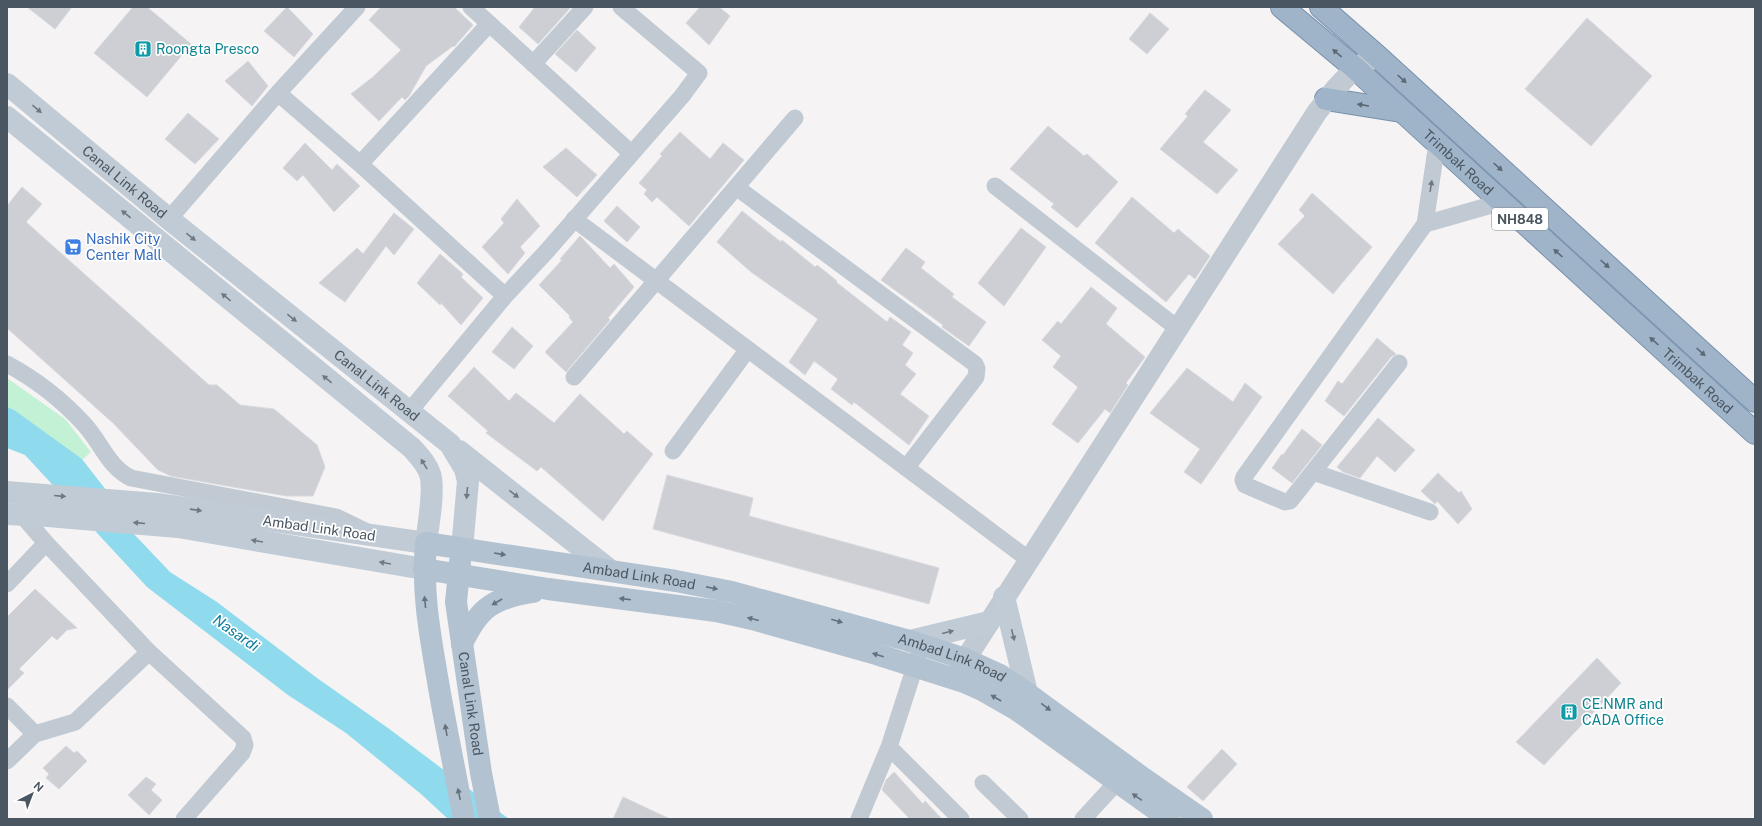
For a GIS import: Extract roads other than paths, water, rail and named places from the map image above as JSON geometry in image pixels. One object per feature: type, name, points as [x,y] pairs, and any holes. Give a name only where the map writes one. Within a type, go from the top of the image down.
[{"type":"highway","name":"Trimbak Road","points":[[1282,7],[1355,68],[1755,433]]},
{"type":"highway","name":"Trimbak Road","points":[[1321,7],[1377,56],[1755,401]]},
{"type":"highway","points":[[1326,99],[1401,111]]},
{"type":"main road","name":"Canal Link Road","points":[[7,84],[169,219],[408,413],[450,444],[466,469],[468,481],[456,602],[481,773],[490,819]]},
{"type":"main road","name":"Canal Link Road","points":[[7,117],[412,448],[423,461],[430,475],[432,485],[424,569],[425,601],[464,819]]},
{"type":"main road","points":[[450,444],[611,571]]},
{"type":"main road","name":"Ambad Link Road","points":[[14,492],[157,504],[313,520],[374,536],[676,581],[732,592],[916,643],[965,659],[1000,675],[1202,819]]},
{"type":"main road","name":"Ambad Link Road","points":[[15,515],[48,516],[178,527],[459,575],[548,589],[716,611],[752,619],[915,667],[982,690],[1017,710],[1169,819]]},
{"type":"main road","points":[[462,644],[477,616],[496,603],[515,595],[548,589]]},
{"type":"main road","points":[[1004,597],[1027,693]]},
{"type":"main road","points":[[916,643],[989,622]]},
{"type":"street","points":[[169,219],[278,92],[357,7]]},
{"type":"street","points":[[471,7],[631,153]]},
{"type":"street","points":[[533,64],[585,7]]},
{"type":"street","points":[[408,413],[505,296],[682,96],[698,72],[621,7]]},
{"type":"street","points":[[360,164],[489,24]]},
{"type":"street","points":[[953,679],[1028,559],[1326,99],[1355,68],[1377,56]]},
{"type":"street","points":[[278,92],[360,164],[505,296]]},
{"type":"street","points":[[574,377],[795,118]]},
{"type":"street","points":[[1399,363],[1293,498],[1288,502],[1245,485],[1243,480],[1425,224],[1437,144]]},
{"type":"street","points":[[995,186],[1177,328]]},
{"type":"street","points":[[736,187],[975,364],[977,369],[976,377],[906,468]]},
{"type":"street","points":[[1425,224],[1502,202]]},
{"type":"street","points":[[574,219],[1028,559]]},
{"type":"street","points":[[673,451],[748,349]]},
{"type":"street","points":[[7,364],[23,373],[62,403],[92,433],[115,468],[131,478],[313,520]]},
{"type":"street","points":[[1313,472],[1430,512]]},
{"type":"street","points":[[15,515],[46,543],[149,652],[243,738],[245,745],[242,754],[184,819]]},
{"type":"street","points":[[7,584],[46,543]]},
{"type":"street","points":[[859,819],[889,747],[915,667],[916,643]]},
{"type":"street","points":[[7,761],[35,734],[75,722],[149,652]]},
{"type":"street","points":[[7,706],[35,734]]},
{"type":"street","points":[[889,747],[961,819]]},
{"type":"street","points":[[1083,819],[1117,782]]},
{"type":"street","points":[[983,783],[1020,819]]},
{"type":"water","points":[[7,406],[38,433],[170,572],[217,602],[317,678],[388,728],[509,819],[448,819],[421,794],[346,733],[288,695],[147,587],[25,455],[7,448]]},
{"type":"waterway","name":"Nasardi","points":[[7,422],[72,469],[97,501]]},
{"type":"place","name":"Roongta Presco","points":[[143,49]]},
{"type":"place","name":"Nashik City Center Mall","points":[[73,247]]},
{"type":"place","name":"CE.NMR and CADA Office","points":[[1569,712]]}]
